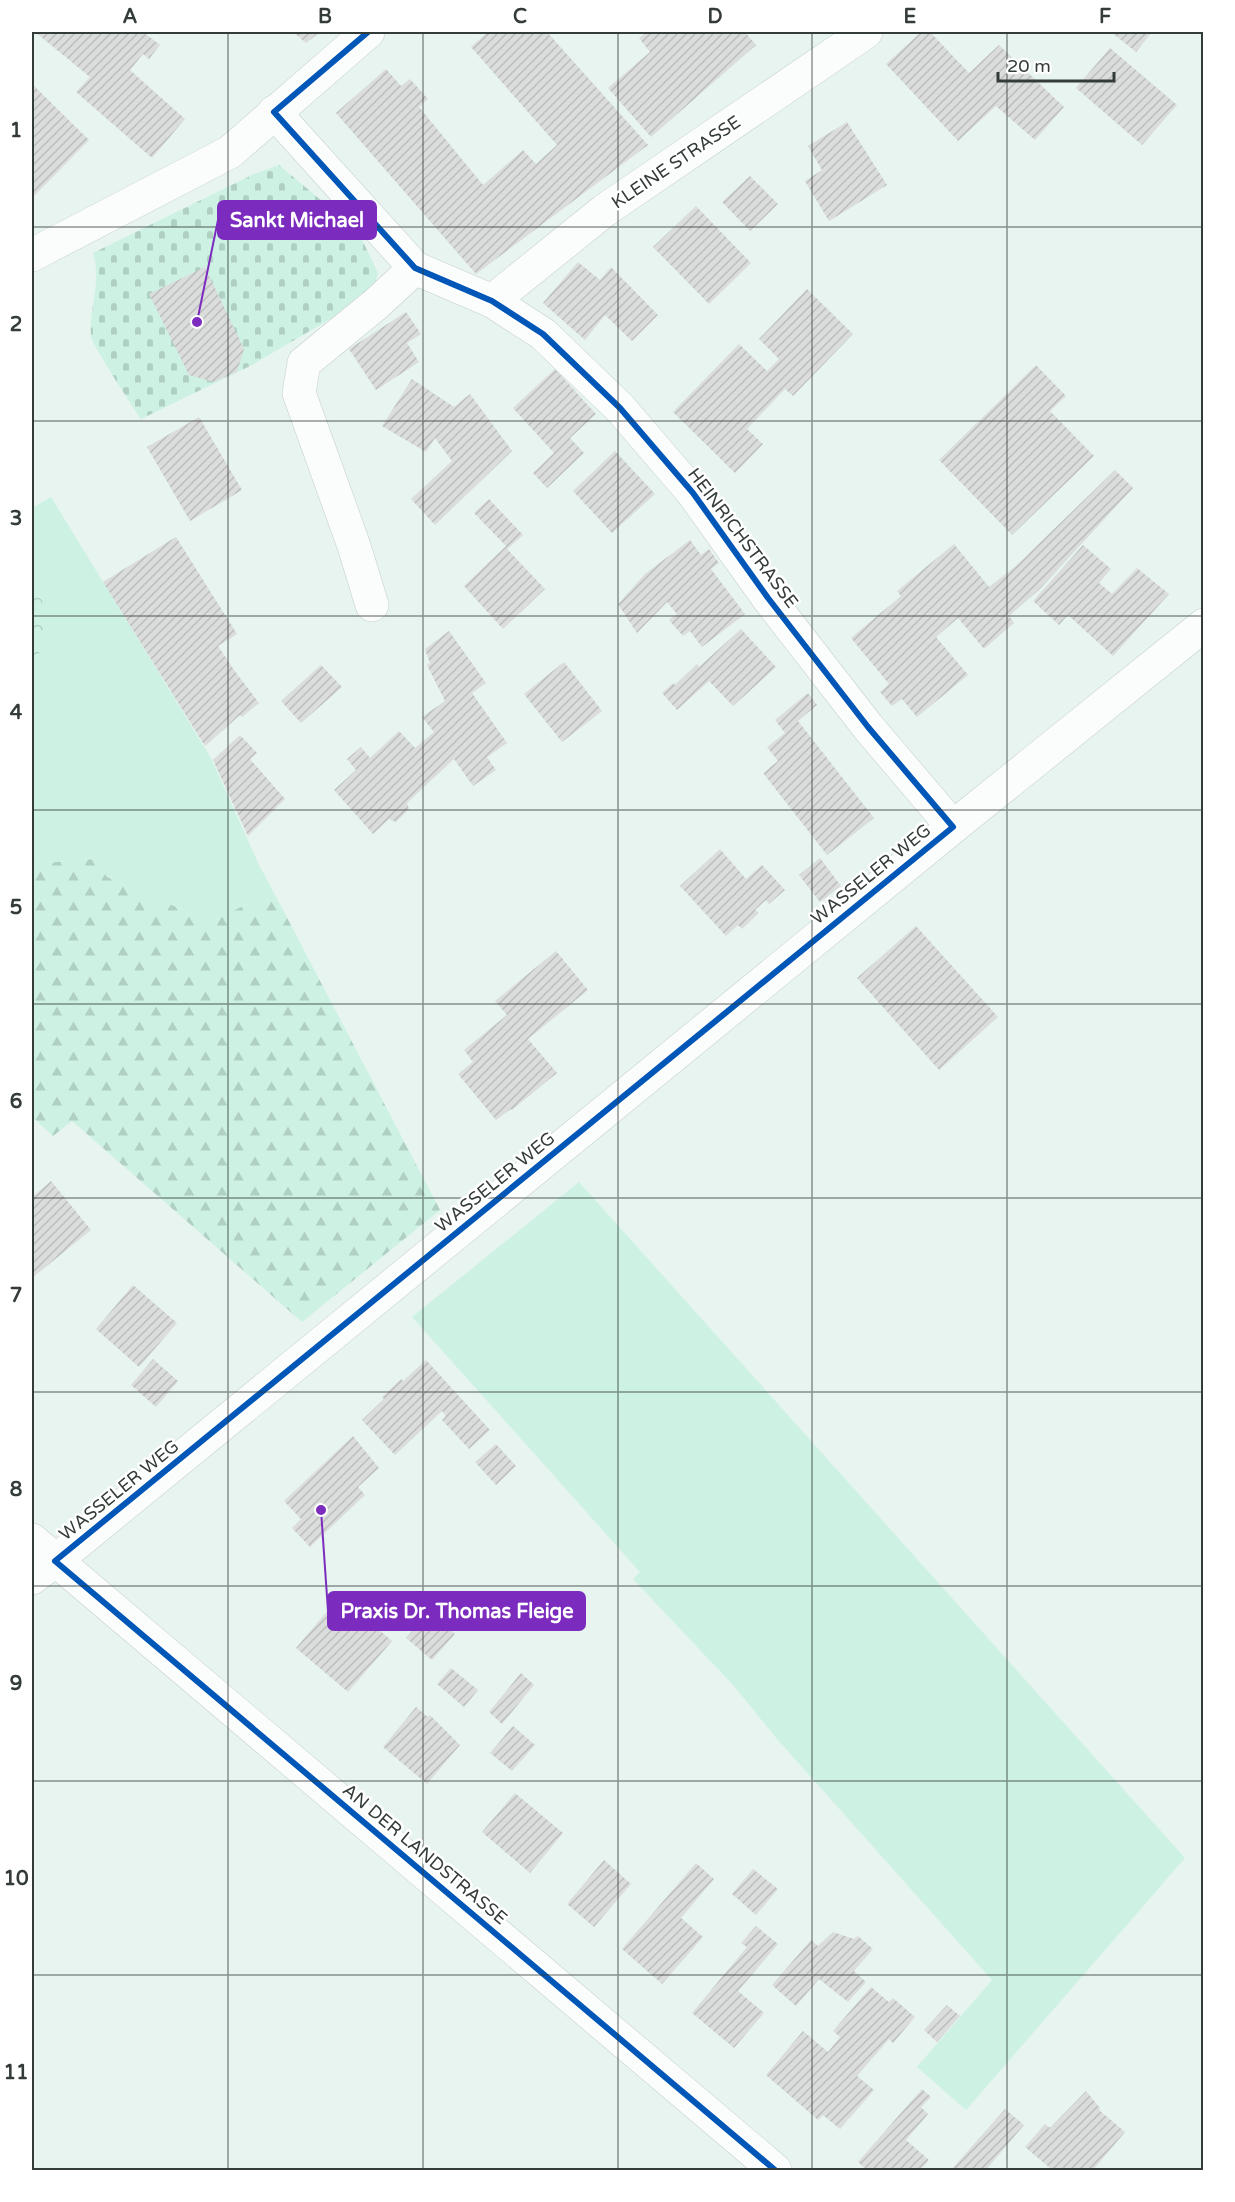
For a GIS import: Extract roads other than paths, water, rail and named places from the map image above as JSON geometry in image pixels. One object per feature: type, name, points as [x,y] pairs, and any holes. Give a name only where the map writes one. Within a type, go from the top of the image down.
[{"type":"street","points":[[32,255],[230,152],[368,32]]},
{"type":"street","name":"KLEINE STRASSE","points":[[492,301],[605,210],[866,32]]},
{"type":"street","points":[[274,112],[415,268],[376,304],[304,363],[299,393],[354,546],[372,605]]},
{"type":"street","name":"HEINRICHSTRASSE","points":[[415,268],[492,301],[543,334],[620,408],[693,493],[768,597],[868,727],[953,827]]},
{"type":"street","name":"WASSELER WEG","points":[[40,1560],[1203,625]]},
{"type":"street","name":"AN DER LANDSTRASSE","points":[[40,1560],[775,2170]]},
{"type":"place","name":"Sankt Michael","points":[[197,322]]},
{"type":"place","name":"Praxis Dr. Thomas Fleige","points":[[321,1510]]}]
